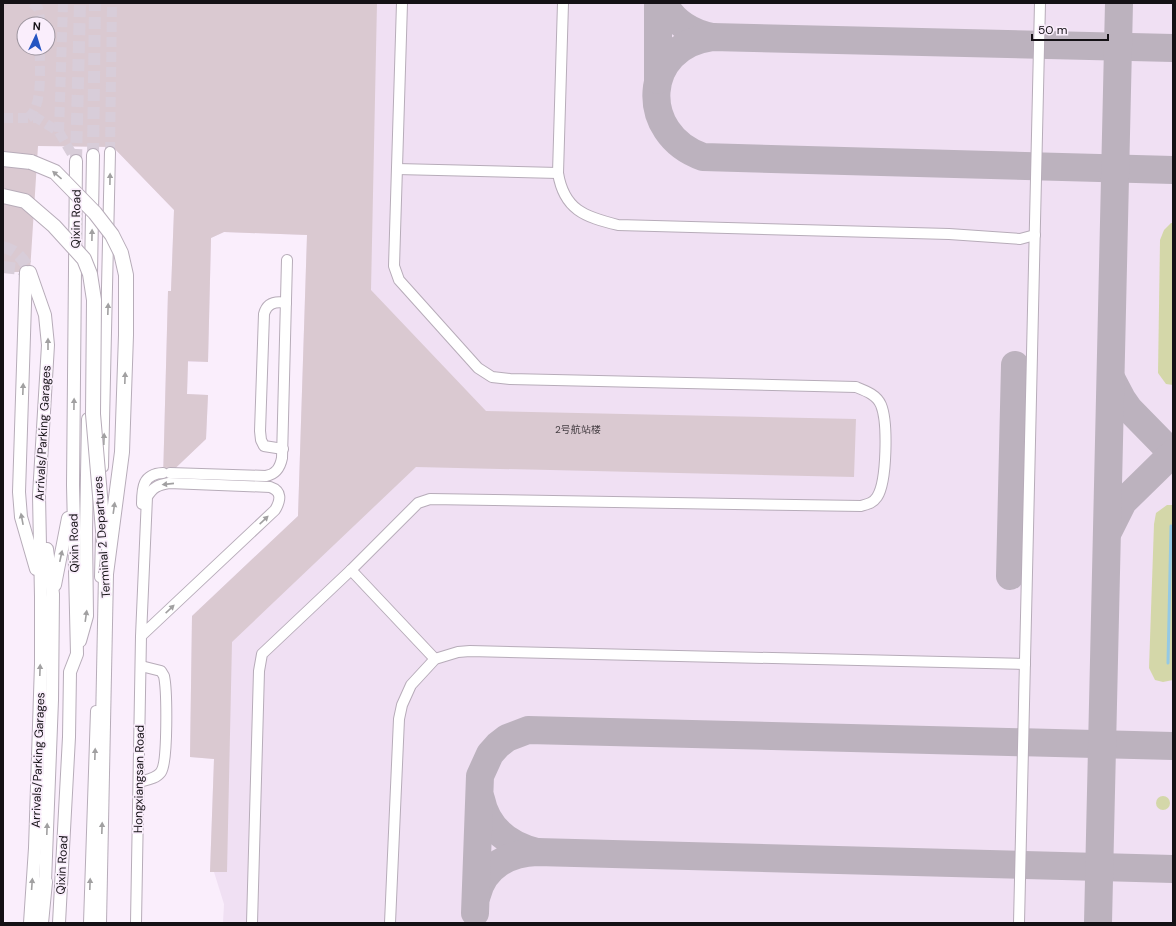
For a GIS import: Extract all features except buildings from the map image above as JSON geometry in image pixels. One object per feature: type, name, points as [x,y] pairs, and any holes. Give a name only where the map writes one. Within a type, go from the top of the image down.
[{"type":"highway","points":[[3,158],[31,162],[55,172],[95,214],[112,235],[121,253],[126,275],[122,452],[106,574]]},
{"type":"highway","name":"Terminal 2 Departures","points":[[3,196],[25,201],[54,226],[84,259],[90,274],[94,300],[93,414],[106,574],[99,923]]},
{"type":"highway","points":[[41,923],[45,882]]},
{"type":"highway","points":[[45,882],[45,923]]},
{"type":"main road","points":[[77,654],[87,616],[86,532],[93,155]]},
{"type":"main road","name":"Qixin Road","points":[[58,923],[69,737],[70,672],[77,654],[73,485],[76,161]]},
{"type":"main road","name":"Arrivals/Parking Garages","points":[[30,923],[47,595],[21,517],[19,492],[28,272],[45,315],[47,328],[47,377],[39,495],[47,595],[53,638],[45,882]]},
{"type":"main road","points":[[47,595],[66,534],[73,485]]},
{"type":"main road","points":[[53,638],[69,737]]},
{"type":"street","points":[[252,923],[260,661],[266,648],[351,570],[418,503],[430,499],[861,506],[871,503],[877,498],[883,480],[884,430],[880,404],[867,391],[856,387],[510,379],[492,377],[485,374],[405,287],[396,273],[394,258],[402,3]]},
{"type":"street","points":[[563,3],[558,173],[564,195],[576,210],[598,220],[618,225],[949,234],[1020,239],[1035,234]]},
{"type":"street","points":[[1019,923],[1040,3]]},
{"type":"street","points":[[89,923],[109,263],[110,152]]},
{"type":"street","points":[[397,169],[558,173]]},
{"type":"street","points":[[141,636],[137,618],[137,596],[142,495],[146,480],[154,473],[266,476],[273,474],[280,468],[283,449],[286,260]]},
{"type":"street","points":[[283,449],[264,446],[260,440],[260,431],[264,314],[268,305],[274,302],[286,302]]},
{"type":"street","points":[[169,483],[270,487],[276,489],[280,496],[275,510],[141,636],[148,498],[152,490],[158,485],[169,483]]},
{"type":"street","points":[[351,570],[435,659]]},
{"type":"street","name":"Hongxiangsan Road","points":[[136,923],[141,636]]},
{"type":"street","points":[[390,923],[399,719],[410,685],[435,659],[448,654],[470,651],[1025,664]]},
{"type":"street","points":[[138,782],[156,777],[161,771],[165,745],[164,676],[161,671],[141,666]]},
{"type":"shaded area","points":[[3,3],[1173,3],[1173,923],[223,923],[224,904],[214,872],[210,872],[214,759],[190,757],[192,616],[298,516],[307,235],[224,232],[211,238],[208,362],[188,362],[187,394],[208,395],[206,439],[163,480],[168,291],[171,291],[174,210],[113,147],[59,146],[24,56],[56,56],[56,16],[16,16],[16,36]]},
{"type":"green space","points":[[1171,223],[1173,223],[1173,385],[1166,384],[1158,373],[1160,240],[1164,230]]},
{"type":"green space","points":[[1167,505],[1173,505],[1173,680],[1163,682],[1155,680],[1149,668],[1154,524],[1156,513]]},
{"type":"green space","points":[[1163,796],[1168,798],[1170,803],[1168,808],[1163,810],[1158,808],[1156,803],[1158,798]]},
{"type":"waterway","points":[[1168,663],[1171,526]]},
{"type":"taxiway","points":[[658,3],[658,80]]},
{"type":"taxiway","points":[[664,3],[672,16],[684,26],[697,33],[712,37]]},
{"type":"taxiway","points":[[1098,923],[1119,3]]},
{"type":"taxiway","points":[[1173,48],[712,37],[689,44],[672,56],[661,73],[656,92],[658,111],[667,130],[682,146],[703,157],[1173,170]]},
{"type":"taxiway","points":[[1010,576],[1015,365]]},
{"type":"taxiway","points":[[1111,378],[1129,409],[1173,454]]},
{"type":"taxiway","points":[[1109,530],[1123,502],[1173,453]]},
{"type":"taxiway","points":[[475,913],[480,776],[490,754],[498,745],[507,738],[528,730],[1173,746]]},
{"type":"taxiway","points":[[481,799],[488,819],[501,834],[517,845],[537,852]]},
{"type":"taxiway","points":[[477,895],[485,876],[499,863],[517,855],[537,852],[1173,869]]},
{"type":"tunnel","points":[[32,3],[38,8],[40,16]]},
{"type":"tunnel","points":[[59,132],[63,3]]},
{"type":"tunnel","points":[[76,161],[80,3]]},
{"type":"tunnel","points":[[93,155],[95,3]]},
{"type":"tunnel","points":[[110,152],[112,3]]},
{"type":"tunnel","points":[[28,118],[33,112],[39,96],[40,56]]},
{"type":"tunnel","points":[[3,118],[37,118],[59,132],[76,161]]},
{"type":"tunnel","points":[[3,247],[12,250],[20,256],[30,272]]},
{"type":"tunnel","points":[[3,267],[20,269],[26,272]]}]
